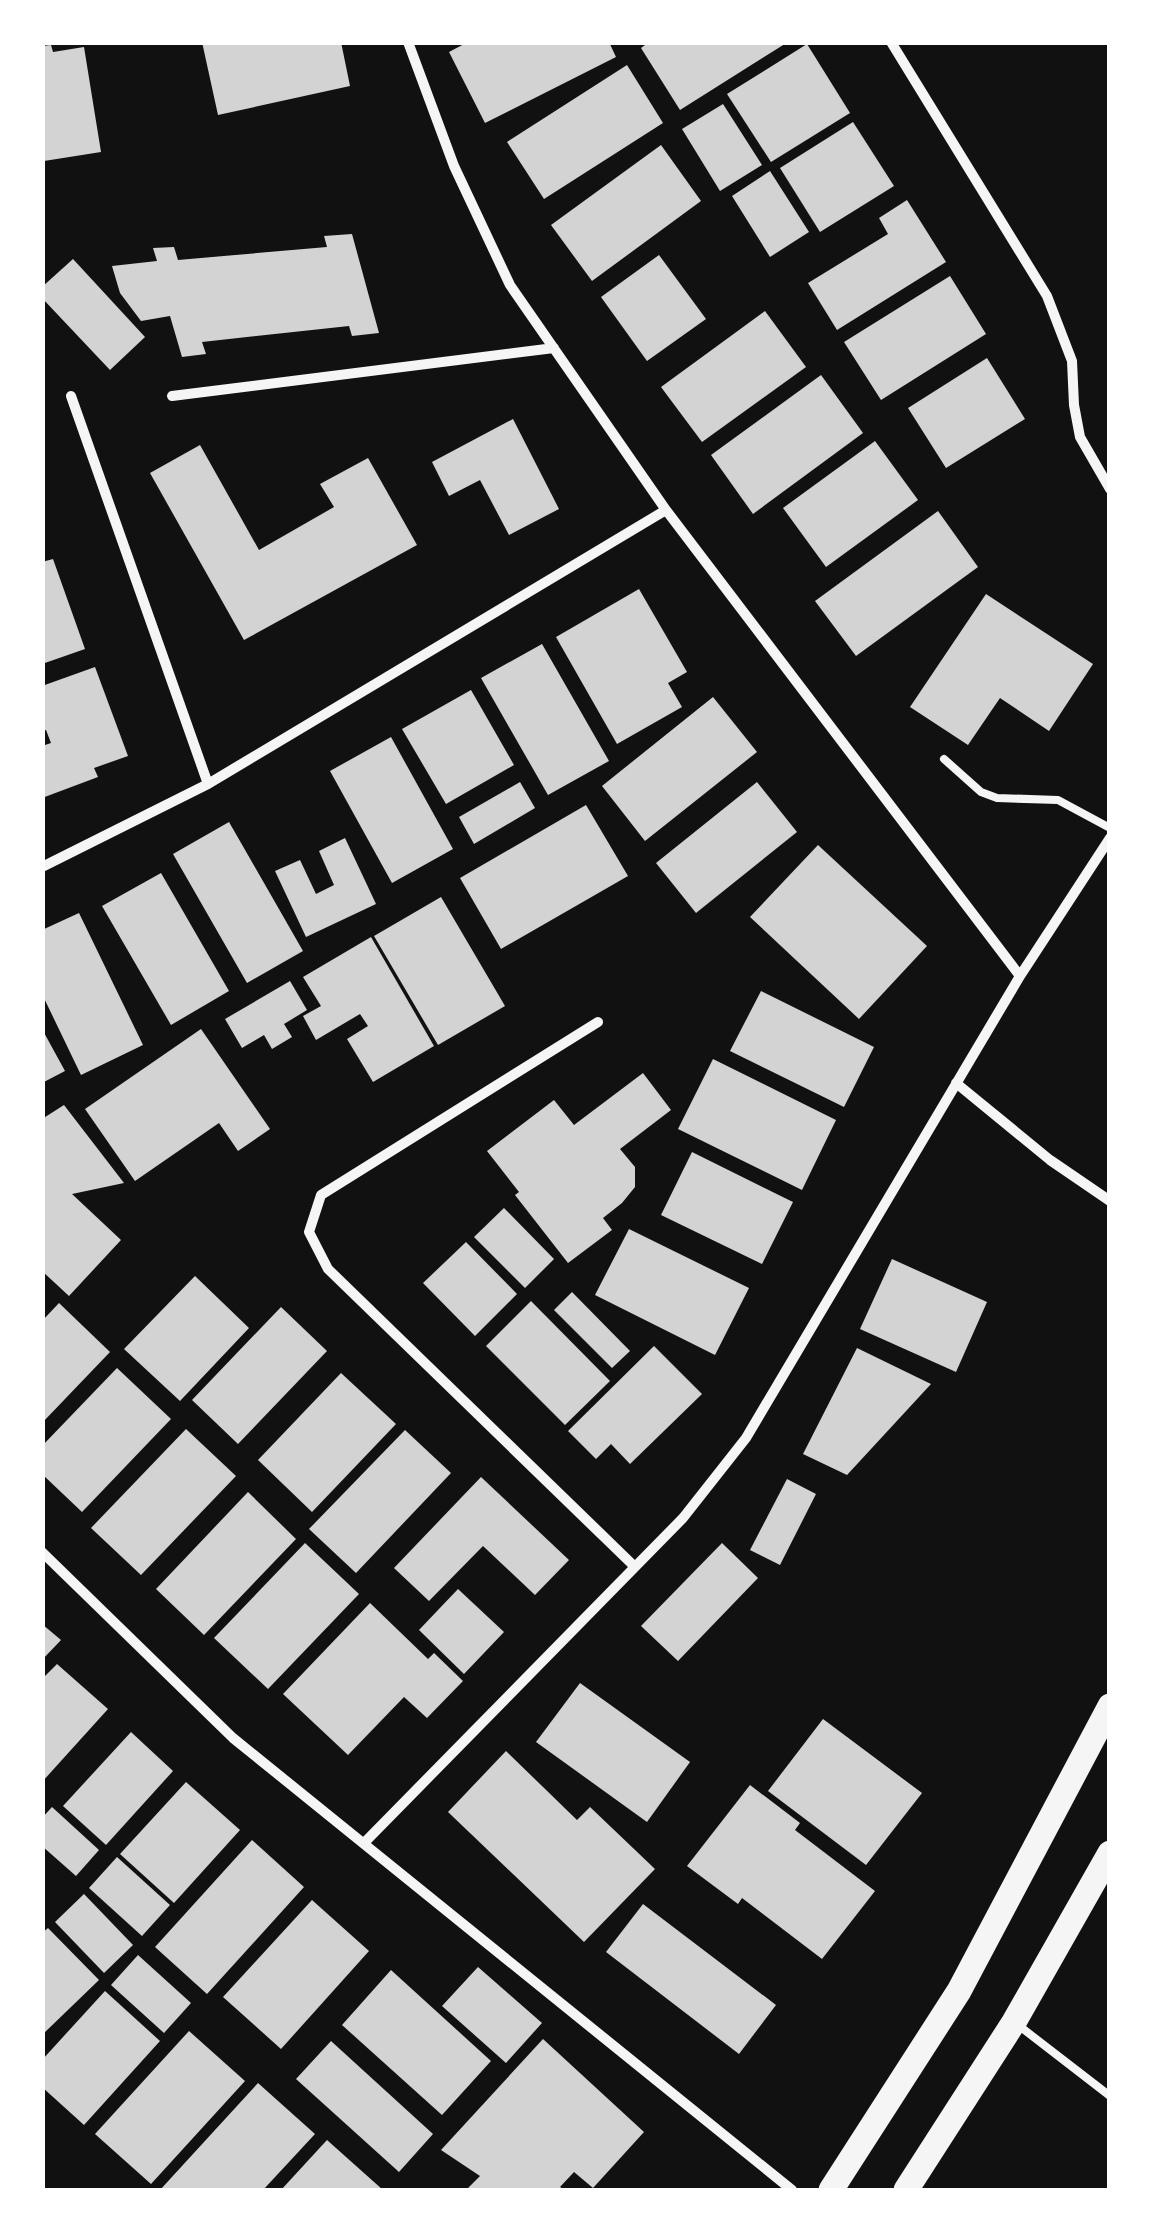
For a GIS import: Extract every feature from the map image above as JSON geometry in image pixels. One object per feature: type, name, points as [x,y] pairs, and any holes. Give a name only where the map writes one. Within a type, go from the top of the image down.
[{"type":"main road","points":[[831,2190],[959,1990],[1110,1706]]},
{"type":"main road","points":[[906,2190],[1014,2022],[1110,1853]]},
{"type":"street","points":[[408,42],[454,166],[510,285],[666,510],[1020,976]]},
{"type":"street","points":[[891,42],[1047,296],[1072,361],[1080,437],[1110,490]]},
{"type":"street","points":[[172,396],[554,348]]},
{"type":"street","points":[[71,396],[208,784]]},
{"type":"street","points":[[42,867],[208,784],[666,510]]},
{"type":"street","points":[[365,1842],[683,1518],[746,1438],[1020,976],[1110,838]]},
{"type":"street","points":[[598,1022],[321,1195],[309,1232],[328,1269],[634,1566]]},
{"type":"street","points":[[956,1083],[1050,1160],[1110,1201]]},
{"type":"street","points":[[42,1552],[233,1738],[787,2189]]},
{"type":"lane","points":[[944,759],[981,792],[997,798],[1058,800],[1110,828]]},
{"type":"lane","points":[[1014,2022],[1110,2096]]},
{"type":"building","points":[[202,42],[341,42],[350,86],[218,115]]},
{"type":"building","points":[[468,42],[609,42],[616,57],[485,123],[449,52]]},
{"type":"building","points":[[649,42],[788,42],[680,110],[641,48]]},
{"type":"building","points":[[807,44],[850,113],[771,162],[727,94]]},
{"type":"building","points":[[51,45],[53,52],[84,47],[101,152],[44,161],[42,46]]},
{"type":"building","points":[[627,65],[663,123],[544,199],[507,142]]},
{"type":"building","points":[[723,104],[762,165],[720,191],[682,129]]},
{"type":"building","points":[[853,122],[894,186],[820,232],[780,168]]},
{"type":"building","points":[[661,145],[701,201],[592,281],[551,225]]},
{"type":"building","points":[[770,171],[809,232],[770,257],[732,196]]},
{"type":"building","points":[[907,200],[946,262],[837,330],[808,283],[888,234],[879,218]]},
{"type":"building","points":[[352,234],[379,333],[352,336],[349,326],[202,342],[206,354],[182,357],[170,316],[141,321],[120,293],[112,266],[157,261],[153,248],[174,247],[178,260],[327,247],[324,236]]},
{"type":"building","points":[[659,255],[706,319],[647,361],[601,297]]},
{"type":"building","points":[[73,259],[145,337],[110,370],[42,298],[42,287]]},
{"type":"building","points":[[950,276],[986,334],[881,400],[844,342]]},
{"type":"building","points":[[765,311],[806,367],[702,442],[661,387]]},
{"type":"building","points":[[987,358],[1025,419],[946,468],[908,408]]},
{"type":"building","points":[[821,375],[863,433],[753,514],[711,455]]},
{"type":"building","points":[[513,419],[559,509],[509,535],[480,480],[449,496],[432,462]]},
{"type":"building","points":[[875,441],[918,500],[826,567],[783,508]]},
{"type":"building","points":[[200,445],[259,550],[334,507],[320,484],[368,458],[417,545],[244,640],[150,473]]},
{"type":"building","points":[[938,511],[978,567],[856,656],[815,601]]},
{"type":"building","points":[[53,559],[85,649],[42,664],[42,562]]},
{"type":"building","points":[[639,589],[687,672],[668,683],[682,707],[617,744],[556,637]]},
{"type":"building","points":[[986,594],[1093,664],[1049,731],[1000,698],[968,745],[910,707]]},
{"type":"building","points":[[542,644],[609,761],[548,795],[481,678]]},
{"type":"building","points":[[95,667],[128,756],[94,768],[98,777],[42,798],[42,746],[51,743],[46,730],[42,731],[42,686]]},
{"type":"building","points":[[471,690],[514,765],[446,804],[402,729]]},
{"type":"building","points":[[713,697],[757,752],[645,841],[602,786]]},
{"type":"building","points":[[391,737],[453,849],[392,883],[330,771]]},
{"type":"building","points":[[520,782],[535,808],[474,844],[459,817]]},
{"type":"building","points":[[757,782],[797,832],[696,913],[656,863]]},
{"type":"building","points":[[586,805],[628,876],[501,949],[460,878]]},
{"type":"building","points":[[229,822],[303,951],[247,983],[173,854]]},
{"type":"building","points":[[345,838],[376,904],[306,937],[275,871],[300,860],[316,894],[334,885],[319,851]]},
{"type":"building","points":[[818,845],[927,946],[859,1019],[750,917]]},
{"type":"building","points":[[161,873],[229,991],[171,1025],[102,906]]},
{"type":"building","points":[[441,897],[505,1006],[438,1045],[374,936]]},
{"type":"building","points":[[79,913],[143,1045],[81,1075],[42,994],[42,930]]},
{"type":"building","points":[[371,937],[434,1046],[373,1082],[347,1039],[368,1026],[360,1014],[316,1040],[303,1016],[321,1006],[303,977]]},
{"type":"building","points":[[290,981],[307,1010],[284,1024],[292,1037],[272,1049],[264,1035],[242,1048],[225,1019]]},
{"type":"building","points":[[761,991],[874,1047],[844,1107],[730,1051]]},
{"type":"building","points":[[42,1029],[65,1071],[42,1083]]},
{"type":"building","points":[[201,1029],[270,1129],[238,1151],[219,1123],[135,1181],[85,1109]]},
{"type":"building","points":[[713,1059],[836,1120],[802,1190],[678,1129]]},
{"type":"building","points":[[643,1073],[671,1110],[620,1149],[635,1167],[635,1187],[603,1218],[612,1230],[568,1263],[515,1195],[519,1192],[487,1151],[554,1100],[574,1125]]},
{"type":"building","points":[[64,1105],[124,1183],[72,1194],[121,1240],[69,1296],[42,1271],[42,1119]]},
{"type":"building","points":[[692,1152],[793,1202],[762,1264],[661,1215]]},
{"type":"building","points":[[504,1208],[554,1259],[525,1288],[474,1237]]},
{"type":"building","points":[[629,1229],[749,1288],[715,1355],[595,1295]]},
{"type":"building","points":[[466,1242],[517,1294],[475,1336],[423,1283]]},
{"type":"building","points":[[892,1259],[987,1302],[956,1372],[860,1329]]},
{"type":"building","points":[[195,1276],[249,1328],[180,1401],[124,1349]]},
{"type":"building","points":[[572,1292],[630,1351],[612,1368],[554,1310]]},
{"type":"building","points":[[531,1301],[610,1381],[565,1425],[486,1346]]},
{"type":"building","points":[[59,1303],[110,1352],[42,1423],[42,1321]]},
{"type":"building","points":[[281,1307],[327,1351],[238,1444],[192,1400]]},
{"type":"building","points":[[654,1346],[702,1394],[630,1464],[611,1444],[596,1459],[568,1431]]},
{"type":"building","points":[[857,1348],[931,1384],[847,1475],[803,1454]]},
{"type":"building","points":[[117,1368],[171,1419],[82,1512],[42,1474],[42,1446]]},
{"type":"building","points":[[341,1373],[396,1424],[312,1512],[258,1460]]},
{"type":"building","points":[[186,1429],[236,1476],[141,1575],[91,1528]]},
{"type":"building","points":[[405,1430],[451,1473],[356,1573],[309,1529]]},
{"type":"building","points":[[481,1477],[569,1560],[535,1595],[483,1546],[429,1601],[394,1568]]},
{"type":"building","points":[[787,1479],[816,1494],[780,1565],[750,1550]]},
{"type":"building","points":[[248,1492],[296,1539],[204,1635],[156,1589]]},
{"type":"building","points":[[305,1543],[359,1594],[268,1689],[214,1638]]},
{"type":"building","points":[[722,1543],[758,1578],[678,1661],[641,1626]]},
{"type":"building","points":[[458,1589],[504,1632],[464,1674],[419,1630]]},
{"type":"building","points":[[370,1603],[428,1659],[434,1653],[463,1681],[427,1718],[404,1697],[348,1755],[283,1694]]},
{"type":"building","points":[[42,1624],[61,1640],[42,1660]]},
{"type":"building","points":[[57,1664],[108,1709],[42,1782],[42,1679]]},
{"type":"building","points":[[580,1683],[690,1762],[647,1822],[536,1742]]},
{"type":"building","points":[[823,1719],[922,1793],[866,1865],[768,1791]]},
{"type":"building","points":[[131,1732],[173,1771],[106,1845],[63,1806]]},
{"type":"building","points":[[506,1751],[577,1820],[590,1807],[655,1869],[584,1942],[448,1812]]},
{"type":"building","points":[[186,1782],[240,1830],[174,1903],[120,1854]]},
{"type":"building","points":[[750,1785],[800,1823],[795,1830],[875,1891],[822,1959],[742,1898],[738,1904],[687,1866]]},
{"type":"building","points":[[52,1807],[99,1850],[76,1876],[42,1846],[42,1818]]},
{"type":"building","points":[[252,1840],[304,1887],[207,1994],[155,1947]]},
{"type":"building","points":[[117,1857],[170,1905],[142,1936],[89,1888]]},
{"type":"building","points":[[84,1894],[133,1945],[104,1973],[55,1922]]},
{"type":"building","points":[[312,1900],[369,1951],[281,2049],[223,1997]]},
{"type":"building","points":[[643,1904],[776,2005],[739,2054],[606,1952]]},
{"type":"building","points":[[48,1928],[99,1980],[42,2035],[42,1933]]},
{"type":"building","points":[[138,1955],[191,2003],[164,2033],[111,1985]]},
{"type":"building","points":[[478,1967],[542,2023],[506,2063],[442,2006]]},
{"type":"building","points":[[391,1970],[491,2061],[442,2115],[342,2025]]},
{"type":"building","points":[[105,1991],[160,2041],[84,2125],[42,2087],[42,2060]]},
{"type":"building","points":[[189,2031],[245,2081],[151,2184],[95,2134]]},
{"type":"building","points":[[543,2039],[644,2132],[593,2188],[574,2172],[560,2187],[565,2190],[466,2190],[480,2176],[441,2150]]},
{"type":"building","points":[[331,2041],[433,2134],[399,2172],[296,2079]]},
{"type":"building","points":[[258,2083],[315,2134],[263,2190],[160,2190]]},
{"type":"building","points":[[327,2140],[383,2190],[281,2190]]}]
